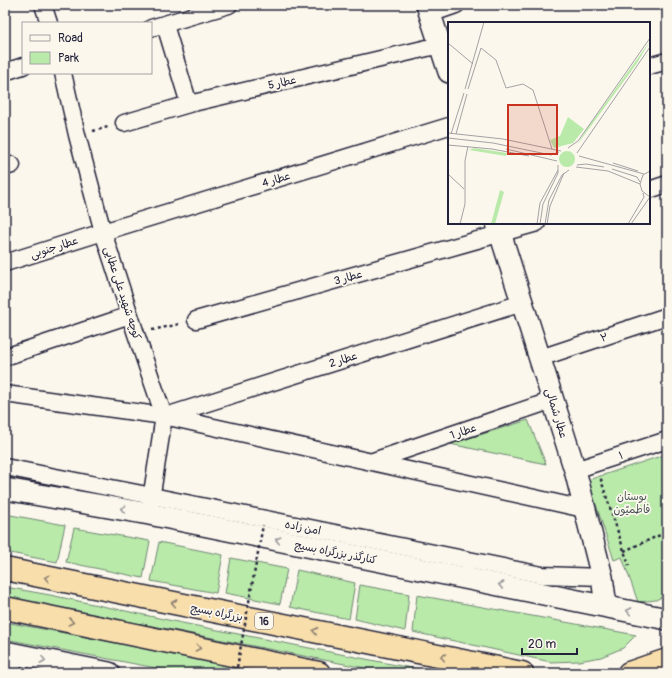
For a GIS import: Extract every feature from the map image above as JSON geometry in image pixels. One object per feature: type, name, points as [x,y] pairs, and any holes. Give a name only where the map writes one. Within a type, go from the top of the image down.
[{"type":"highway","name":"بزرگراه بسیج","points":[[5,569],[522,673]]},
{"type":"highway","points":[[5,608],[319,673]]},
{"type":"highway","points":[[629,673],[667,660]]},
{"type":"street","points":[[44,5],[49,22]]},
{"type":"street","points":[[189,104],[158,26],[229,5]]},
{"type":"street","points":[[448,69],[429,9],[456,5]]},
{"type":"street","name":"عطار 5","points":[[124,123],[189,104],[440,45]]},
{"type":"street","points":[[650,66],[667,61]]},
{"type":"street","points":[[5,72],[22,66]]},
{"type":"street","name":"کوچه شهید علی عطایی","points":[[63,74],[77,135],[103,232],[164,416],[150,505]]},
{"type":"street","name":"عطار 4","points":[[103,232],[448,126]]},
{"type":"street","points":[[650,190],[667,184]]},
{"type":"street","name":"عطار 3","points":[[196,320],[499,228],[529,224]]},
{"type":"street","name":"عطار شمالی","points":[[499,228],[575,470],[602,577],[606,606]]},
{"type":"street","name":"عطار جنوبی","points":[[5,263],[103,232]]},
{"type":"street","name":"عطار 2","points":[[164,416],[522,302]]},
{"type":"street","points":[[5,357],[130,315]]},
{"type":"street","name":"۲","points":[[540,358],[667,316]]},
{"type":"street","points":[[5,394],[164,416],[584,509]]},
{"type":"street","name":"عطار 1","points":[[373,462],[553,400]]},
{"type":"street","name":"۱","points":[[575,470],[667,440]]},
{"type":"street","name":"امن زاده","points":[[5,467],[150,505],[542,575],[602,577]]},
{"type":"street","name":"کنارگذر بزرگراه بسیج","points":[[5,489],[150,505],[667,619]]},
{"type":"street","points":[[11,660],[109,673]]},
{"type":"path","points":[[662,5],[667,9]]},
{"type":"path","points":[[77,135],[124,123]]},
{"type":"path","points":[[136,334],[196,320]]},
{"type":"path","points":[[608,477],[601,480],[629,566]]},
{"type":"path","points":[[236,673],[263,524]]},
{"type":"path","points":[[624,551],[667,532]]},
{"type":"green space","points":[[528,420],[546,464],[450,444]]},
{"type":"green space","name":"بوستان فاطمیّون","points":[[667,454],[667,594],[656,600],[638,602],[622,557],[614,560],[588,480]]},
{"type":"green space","points":[[5,514],[65,525],[57,562],[5,552]]},
{"type":"green space","points":[[74,528],[150,541],[143,578],[66,562]]},
{"type":"green space","points":[[159,542],[223,555],[216,593],[151,581]]},
{"type":"green space","points":[[231,558],[287,569],[280,604],[225,593]]},
{"type":"green space","points":[[297,570],[355,583],[349,619],[290,607]]},
{"type":"green space","points":[[360,585],[409,594],[405,631],[355,619]]},
{"type":"green space","points":[[5,587],[437,673],[390,673],[5,597]]},
{"type":"green space","points":[[417,595],[636,635],[623,648],[601,657],[579,661],[551,662],[413,632]]},
{"type":"green space","points":[[5,622],[279,673],[182,673],[5,639]]}]
